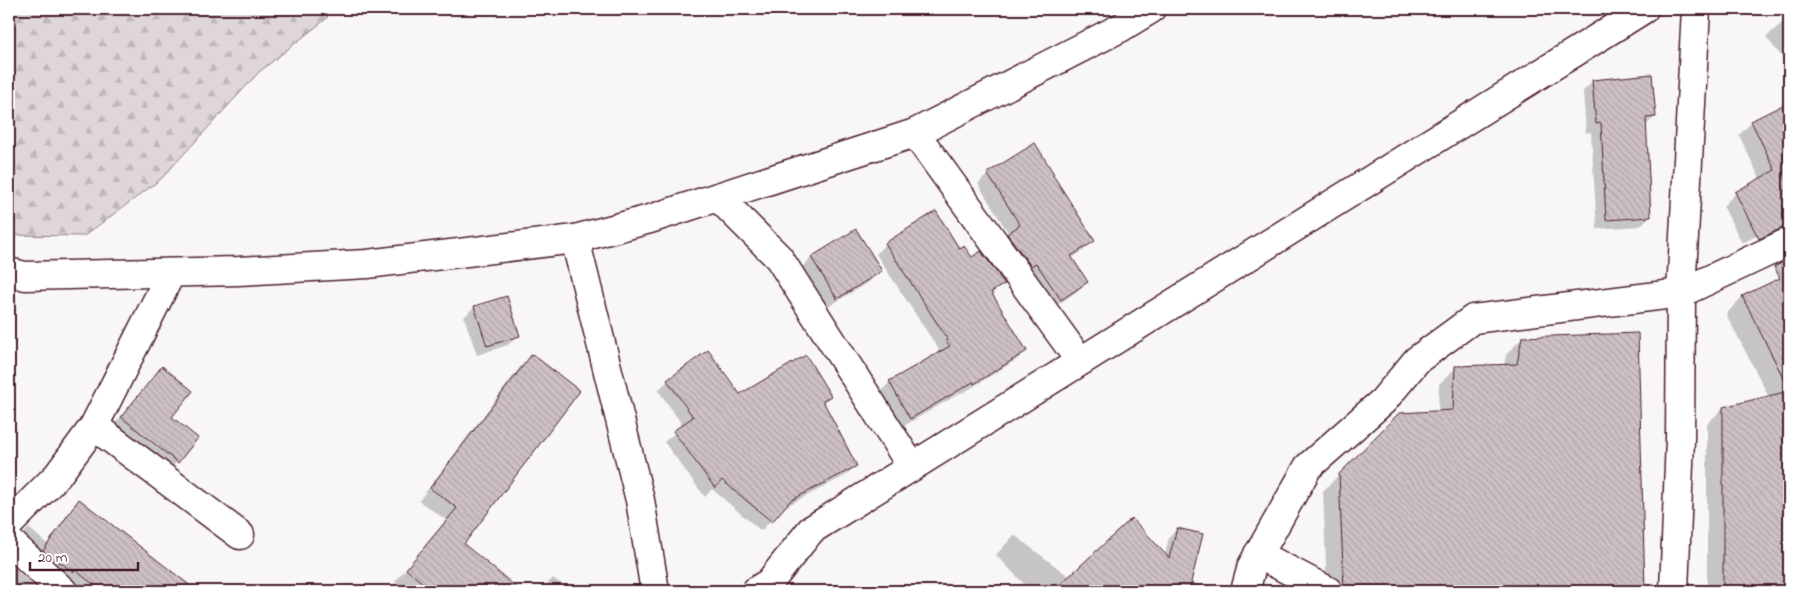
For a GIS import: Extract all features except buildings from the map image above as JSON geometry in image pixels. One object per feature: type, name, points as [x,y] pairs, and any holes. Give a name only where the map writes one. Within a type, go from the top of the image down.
[{"type":"street","points":[[9,272],[25,276],[172,273],[367,264],[575,238],[650,219],[915,133],[1120,28],[1151,9]]},
{"type":"street","points":[[756,591],[769,583],[811,530],[1644,9]]},
{"type":"street","points":[[1674,591],[1680,439],[1681,293],[1696,9]]},
{"type":"street","points":[[915,133],[1080,362]]},
{"type":"street","points":[[718,197],[779,258],[912,467]]},
{"type":"street","points":[[575,238],[640,500],[655,591]]},
{"type":"street","points":[[1245,591],[1252,566],[1258,554],[1308,467],[1383,401],[1417,360],[1473,320],[1681,293],[1789,242]]},
{"type":"street","points":[[9,524],[57,476],[94,426],[172,273]]},
{"type":"street","points":[[94,426],[240,535]]},
{"type":"street","points":[[9,541],[62,591]]},
{"type":"street","points":[[1258,554],[1328,591]]},
{"type":"green space","points":[[9,9],[328,9],[327,18],[259,72],[161,179],[84,236],[9,235]]}]
